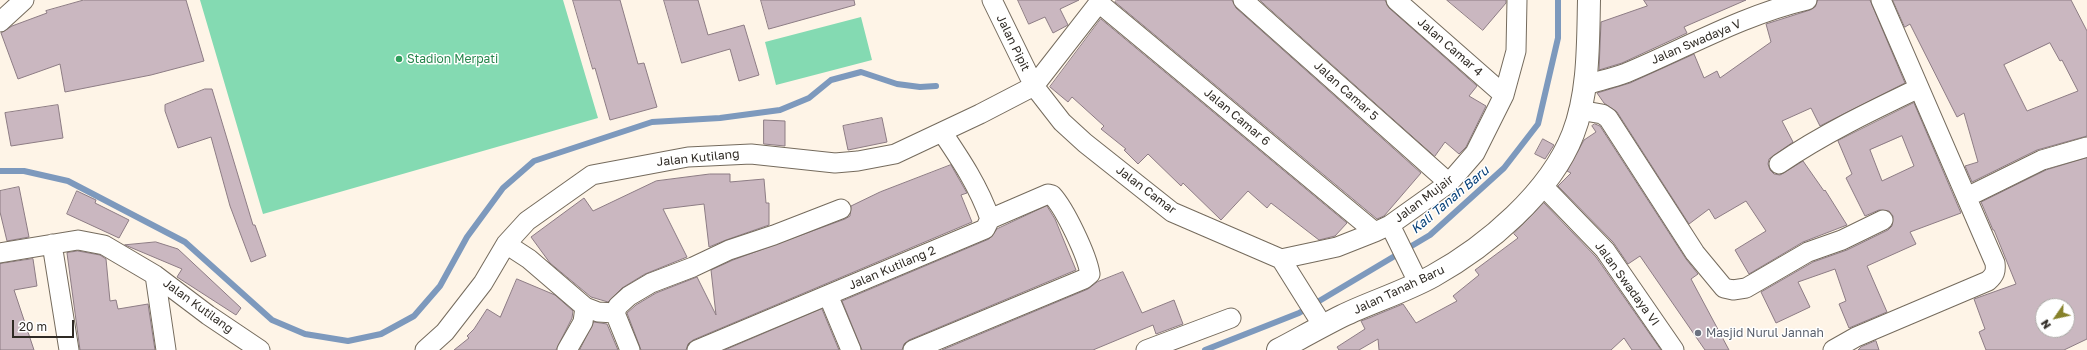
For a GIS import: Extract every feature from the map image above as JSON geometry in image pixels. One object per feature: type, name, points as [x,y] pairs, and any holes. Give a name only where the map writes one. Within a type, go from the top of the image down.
[{"type":"main road","name":"Jalan Tanah Baru","points":[[1288,348],[1320,321],[1415,276],[1432,277],[1466,257],[1496,233],[1542,186],[1558,165],[1573,134],[1579,110],[1585,85],[1588,0]]},
{"type":"street","points":[[0,22],[24,0]]},
{"type":"street","name":"Jalan Pipit","points":[[992,0],[1034,86]]},
{"type":"street","name":"Jalan Camar 5","points":[[1243,0],[1449,183]]},
{"type":"street","name":"Jalan Camar 4","points":[[1396,0],[1504,95]]},
{"type":"street","name":"Jalan Mujair","points":[[1281,259],[1337,247],[1387,231],[1449,183],[1475,153],[1504,95],[1516,51],[1517,0]]},
{"type":"street","name":"Jalan Swadaya V","points":[[1585,85],[1624,74],[1708,35],[1790,4],[1807,0]]},
{"type":"street","points":[[1833,350],[1856,337],[1988,280],[1994,276],[1996,270],[1995,263],[1967,197],[1881,0]]},
{"type":"street","points":[[1034,86],[1100,2]]},
{"type":"street","name":"Jalan Camar 6","points":[[1100,2],[1387,231]]},
{"type":"street","name":"Jalan Kutilang","points":[[425,350],[445,332],[483,282],[506,244],[527,221],[592,175],[681,158],[751,154],[836,163],[858,161],[895,154],[1034,86]]},
{"type":"street","name":"Jalan Camar","points":[[1034,86],[1062,122],[1172,212],[1281,259]]},
{"type":"street","points":[[1778,164],[1851,120],[1919,88]]},
{"type":"street","points":[[1579,110],[1606,115],[1695,253],[1724,288],[1733,290],[1746,288],[1808,252],[1842,240],[1883,220]]},
{"type":"street","points":[[913,350],[1022,305],[1087,277],[1090,274],[1088,262],[1060,204],[1052,195],[1048,194],[990,219],[984,202],[963,162],[942,132]]},
{"type":"street","points":[[1967,197],[2042,160],[2087,147]]},
{"type":"street","name":"Jalan Swadaya VI","points":[[1542,186],[1605,250],[1674,350]]},
{"type":"street","points":[[630,350],[615,313],[618,306],[629,296],[652,283],[729,250],[774,236],[841,209]]},
{"type":"street","name":"Jalan Kutilang 2","points":[[697,350],[981,232],[988,224],[990,219]]},
{"type":"street","points":[[1387,231],[1415,276]]},
{"type":"street","name":"Jalan Kutilang","points":[[0,253],[78,240],[104,245],[155,275],[253,348]]},
{"type":"street","points":[[52,244],[69,350]]},
{"type":"street","points":[[506,244],[534,264],[585,307],[598,312],[615,313]]},
{"type":"street","points":[[1281,259],[1320,321]]},
{"type":"street","points":[[155,275],[166,350]]},
{"type":"street","points":[[828,295],[851,350]]},
{"type":"street","points":[[567,350],[582,322],[585,307]]},
{"type":"street","points":[[1146,350],[1177,346],[1230,318]]},
{"type":"green space","name":"Stadion Merpati","points":[[200,0],[563,0],[598,118],[263,214]]},
{"type":"green space","points":[[861,17],[872,60],[776,85],[765,42]]},
{"type":"building","points":[[84,0],[186,0],[204,61],[151,75],[65,92],[60,64],[18,79],[1,33],[12,26],[47,13],[46,11]]},
{"type":"building","points":[[573,0],[620,0],[638,64],[644,63],[657,107],[610,120],[595,68],[593,69]]},
{"type":"building","points":[[664,0],[698,0],[708,35],[744,25],[759,75],[739,81],[730,49],[682,63]]},
{"type":"building","points":[[761,0],[854,0],[855,5],[769,29]]},
{"type":"building","points":[[1018,0],[1079,0],[1060,9],[1068,25],[1053,33],[1045,17],[1029,24]]},
{"type":"building","points":[[1117,0],[1232,0],[1236,8],[1421,173],[1384,216],[1377,219],[1115,2]]},
{"type":"building","points":[[1260,0],[1385,0],[1389,8],[1477,86],[1469,96],[1486,106],[1466,147],[1459,154],[1445,142],[1435,156]]},
{"type":"building","points":[[1447,0],[1506,0],[1506,3],[1483,30]]},
{"type":"building","points":[[1644,0],[1746,0],[1684,27],[1687,33],[1622,63],[1599,70],[1601,22],[1647,6]]},
{"type":"building","points":[[1818,0],[1870,0],[1905,83],[1820,126],[1811,108],[1782,121],[1793,142],[1769,159],[1768,164],[1770,170],[1774,174],[1780,175],[1803,161],[1824,191],[1825,190],[1847,225],[1803,242],[1749,274],[1735,250],[1766,231],[1746,201],[1715,219],[1709,209],[1689,224],[1617,112],[1604,103],[1597,93],[1630,83],[1694,54],[1704,78],[1717,71],[1720,78],[1771,42],[1766,24],[1810,10],[1815,7]]},
{"type":"building","points":[[1893,0],[2071,0],[2087,31],[2087,136],[2037,150],[1972,182],[1965,166],[1978,162],[1964,113],[1957,117],[1910,24],[1905,27]],"holes":[[[2050,43],[2060,61],[2062,60],[2078,91],[2027,111],[2004,65]]]},
{"type":"building","points":[[1101,19],[1347,223],[1335,236],[1319,240],[1271,203],[1267,208],[1248,191],[1221,220],[1183,183],[1181,186],[1148,154],[1138,164],[1124,150],[1126,149],[1101,129],[1104,126],[1072,97],[1068,102],[1050,87]]},
{"type":"building","points":[[205,89],[212,89],[253,225],[255,225],[266,256],[251,262],[230,206],[211,137],[178,148],[165,111],[165,105]]},
{"type":"building","points":[[1914,103],[1961,213],[1910,232],[1916,244],[1867,266],[1887,312],[1849,328],[1839,304],[1846,301],[1835,269],[1798,282],[1810,307],[1776,323],[1761,292],[1813,262],[1847,250],[1888,230],[1892,226],[1893,216],[1889,211],[1879,210],[1865,216],[1846,178],[1852,174],[1838,141]],"holes":[[[1902,136],[1914,166],[1882,181],[1870,150]]]},
{"type":"building","points":[[58,105],[63,138],[11,146],[5,113]]},
{"type":"building","points":[[882,118],[887,142],[848,150],[843,126]]},
{"type":"building","points":[[764,120],[785,121],[785,146],[764,144]]},
{"type":"building","points":[[1595,124],[1600,126],[1686,259],[1698,274],[1691,279],[1729,350],[1705,350],[1640,256],[1628,264],[1613,242],[1558,186],[1571,173],[1567,171],[1584,140],[1596,132],[1592,126]]},
{"type":"building","points":[[1543,139],[1554,145],[1545,159],[1535,154]]},
{"type":"building","points":[[2087,158],[2087,339],[2064,350],[1986,350],[1979,332],[1985,329],[1974,299],[2016,284],[1981,202],[2046,170]]},
{"type":"building","points":[[951,165],[967,193],[961,195],[972,222],[693,340],[688,344],[686,350],[641,350],[627,313],[636,305],[656,293],[697,277],[716,315],[711,270],[733,260],[845,219],[850,216],[851,206],[880,192]]},
{"type":"building","points":[[710,174],[730,174],[730,182],[764,179],[766,203],[769,203],[769,225],[709,247],[704,204],[663,209],[687,257],[645,274],[622,288],[608,302],[591,297],[550,263],[531,237],[584,198],[593,211],[656,181]]},
{"type":"building","points":[[19,187],[29,237],[7,241],[0,212],[0,191]]},
{"type":"building","points":[[77,191],[96,200],[95,203],[129,220],[119,238],[67,214]]},
{"type":"building","points":[[1544,203],[1596,257],[1661,350],[1632,350],[1624,338],[1611,350],[1379,350],[1378,339],[1359,350],[1339,350],[1337,347],[1365,329],[1361,321],[1403,304],[1416,323],[1457,301],[1453,296],[1479,275],[1475,270],[1518,238],[1514,234]]},
{"type":"building","points":[[1047,206],[1055,219],[1076,270],[909,340],[904,344],[902,350],[862,350],[842,301],[989,239],[997,229]]},
{"type":"building","points":[[156,242],[178,249],[241,308],[236,315],[177,277],[182,269],[125,245]]},
{"type":"building","points":[[78,251],[100,255],[106,259],[110,301],[116,300],[118,309],[148,304],[155,350],[80,350],[67,253]]},
{"type":"building","points":[[33,259],[37,286],[14,290],[34,350],[0,350],[0,264]]},
{"type":"building","points":[[1123,272],[1142,313],[1174,300],[1183,324],[1156,334],[1153,325],[1093,350],[942,350],[1088,289],[1097,282]]},
{"type":"building","points":[[517,279],[555,295],[573,311],[572,318],[556,350],[454,350],[469,338],[467,336],[474,329],[487,309],[500,317]]},
{"type":"building","points":[[822,309],[839,350],[725,350]]},
{"type":"building","points":[[594,322],[607,324],[618,350],[580,350]]},
{"type":"building","points":[[1876,341],[1879,350],[1858,350],[1861,347]]},
{"type":"waterway","name":"Kali Tanah Baru","points":[[1205,350],[1299,313],[1430,235],[1504,168],[1538,124],[1558,38],[1558,0]]},
{"type":"waterway","points":[[0,171],[24,171],[68,181],[185,242],[272,320],[305,334],[348,341],[381,334],[414,316],[440,286],[467,237],[503,188],[534,161],[652,122],[720,118],[780,110],[809,98],[831,80],[861,72],[897,84],[920,87],[936,86]]},
{"type":"place","name":"Stadion Merpati","points":[[399,59]]},
{"type":"place","name":"Masjid Nurul Jannah","points":[[1698,333]]}]
